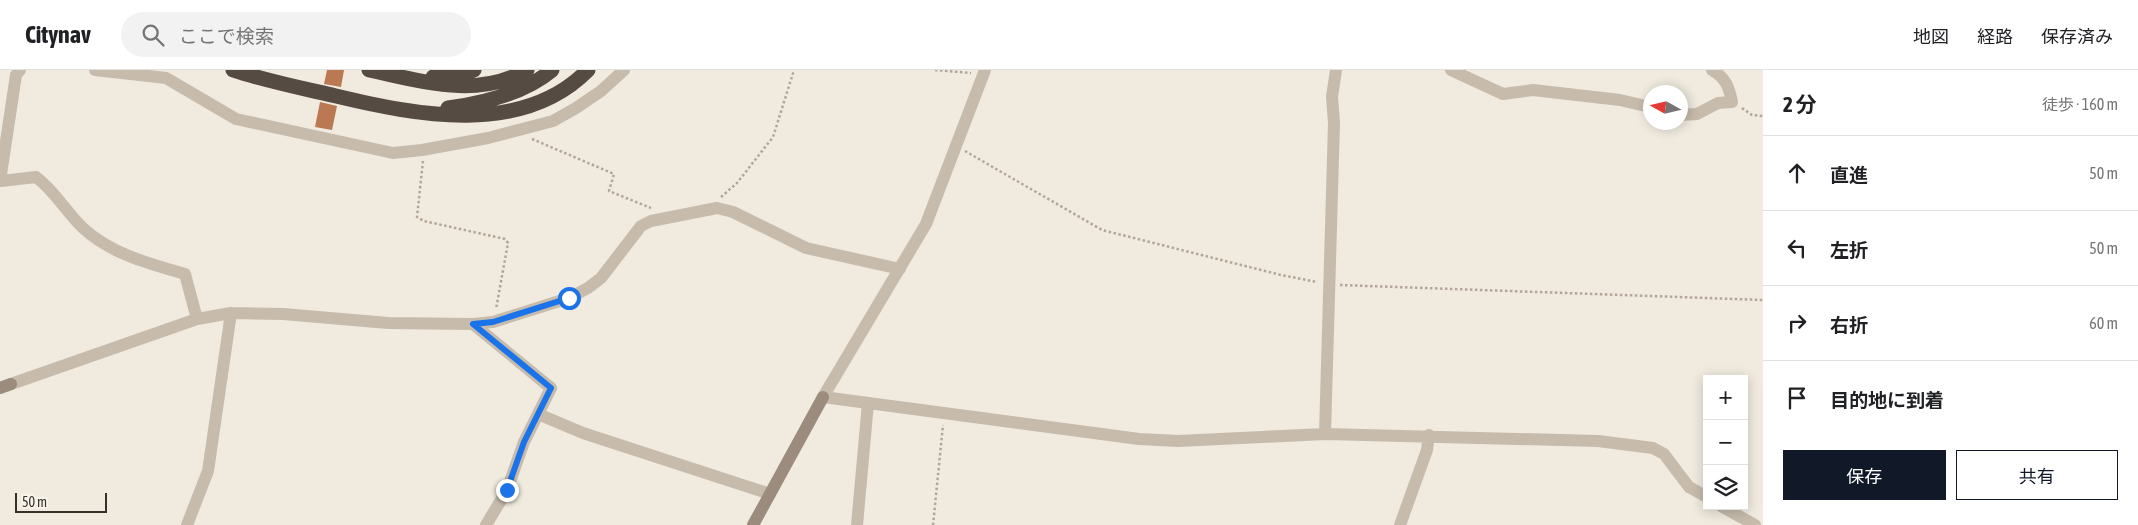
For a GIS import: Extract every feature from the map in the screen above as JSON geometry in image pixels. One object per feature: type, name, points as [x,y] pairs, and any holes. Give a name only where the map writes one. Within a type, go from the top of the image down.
[{"type":"highway","points":[[233,70],[301,88],[410,112],[462,115],[494,114],[515,110],[552,96],[568,87],[588,70]]},
{"type":"highway","points":[[369,70],[438,84],[473,87],[489,85],[527,70]]},
{"type":"highway","points":[[394,76],[438,77],[474,70]]},
{"type":"highway","points":[[410,112],[458,107],[497,98],[526,87],[552,70]]},
{"type":"street","points":[[20,70],[16,75],[0,181],[36,177],[46,184],[83,228],[99,241],[144,262],[185,274],[196,319]]},
{"type":"street","points":[[95,70],[166,78],[236,119],[382,152],[422,150],[522,130],[553,121],[601,91],[624,70]]},
{"type":"street","points":[[1325,434],[1334,124],[1332,97],[1336,70]]},
{"type":"street","points":[[1452,70],[1503,94],[1533,90],[1620,100],[1643,105]]},
{"type":"street","points":[[1688,115],[1697,114],[1718,103],[1732,102],[1729,86],[1722,76],[1712,70]]},
{"type":"street","points":[[754,525],[823,397],[926,224],[984,72]]},
{"type":"street","points":[[6,386],[196,319],[231,313],[283,314],[388,323],[473,324],[493,322],[569,298],[588,288],[601,278],[641,226],[651,221],[668,217],[718,208],[733,212],[806,248],[900,269]]},
{"type":"street","points":[[187,525],[208,471],[231,313]]},
{"type":"street","points":[[473,324],[551,388],[524,442],[507,490],[486,525]]},
{"type":"street","points":[[823,397],[1139,439],[1178,441],[1325,434],[1430,435],[1598,441],[1653,448],[1664,454],[1689,487],[1703,495]]},
{"type":"street","points":[[857,525],[868,403]]},
{"type":"street","points":[[538,414],[583,433],[770,494]]},
{"type":"street","points":[[1400,525],[1427,450],[1430,435]]},
{"type":"street","points":[[1728,510],[1755,525]]},
{"type":"path","points":[[704,210],[737,183],[774,137],[794,70]]},
{"type":"path","points":[[935,70],[984,72]]},
{"type":"path","points":[[1732,102],[1752,115],[1763,116]]},
{"type":"path","points":[[522,130],[530,138],[614,174],[609,191],[656,210],[668,217]]},
{"type":"path","points":[[955,146],[1027,185],[1102,230],[1282,275],[1329,284],[1763,300]]},
{"type":"path","points":[[422,150],[424,157],[417,217],[424,221],[505,239],[508,243],[493,322]]},
{"type":"path","points":[[933,525],[944,413]]},
{"type":"building","points":[[327,70],[344,70],[341,87],[324,84]]},
{"type":"building","points":[[320,102],[337,106],[332,130],[315,127]]},
{"type":"route","points":[[507,490],[524,442],[551,388],[473,324],[493,322],[569,298]]}]
